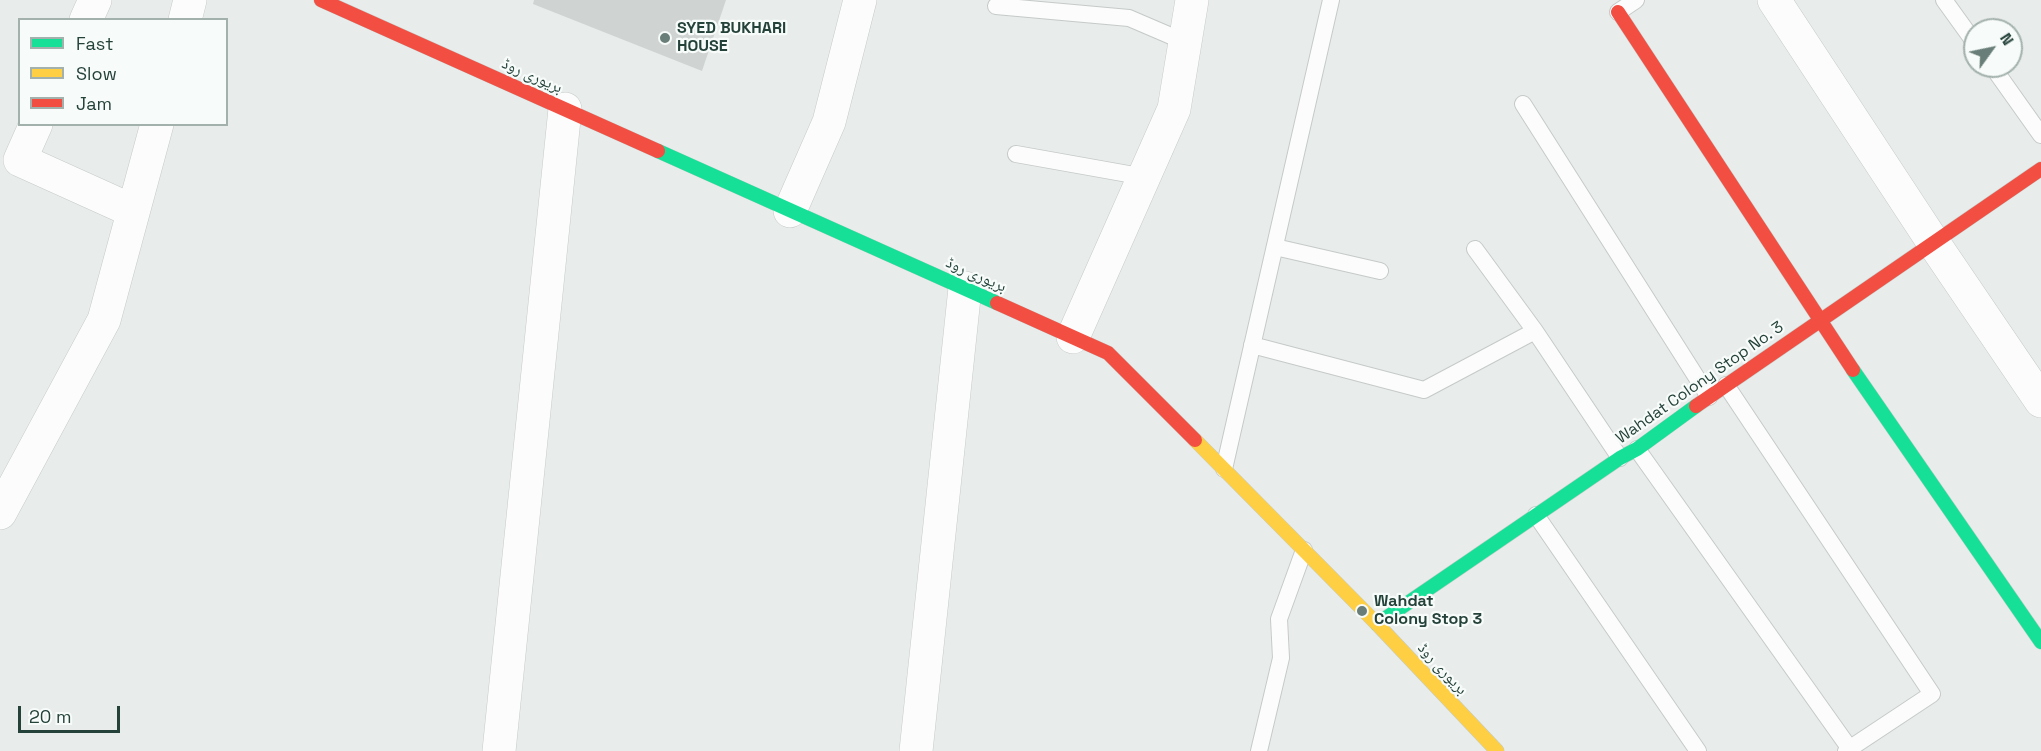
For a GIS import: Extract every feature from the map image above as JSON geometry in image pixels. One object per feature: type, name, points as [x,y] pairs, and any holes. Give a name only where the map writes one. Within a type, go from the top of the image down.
[{"type":"street","points":[[87,18],[95,0]]},
{"type":"street","points":[[186,18],[190,0]]},
{"type":"street","name":"بریوری روڈ","points":[[321,0],[1108,353],[1377,624],[1497,751]]},
{"type":"street","points":[[790,211],[829,122],[860,0]]},
{"type":"street","points":[[1073,337],[1174,109],[1192,0]]},
{"type":"street","points":[[1774,0],[2041,401]]},
{"type":"street","points":[[1618,12],[1820,320],[2034,618],[2041,642]]},
{"type":"street","points":[[499,751],[565,109]]},
{"type":"street","points":[[35,126],[20,160],[133,212]]},
{"type":"street","points":[[0,513],[104,320],[156,126]]},
{"type":"street","name":"Wahdat Colony Stop No. 3","points":[[1377,624],[1620,458],[1637,449],[1726,385],[2041,169]]},
{"type":"street","points":[[916,751],[965,288]]},
{"type":"lane","points":[[1224,469],[1331,0]]},
{"type":"lane","points":[[1618,12],[1636,0]]},
{"type":"lane","points":[[1944,0],[1963,26]]},
{"type":"lane","points":[[996,6],[1129,18],[1185,42]]},
{"type":"lane","points":[[2001,78],[2041,135]]},
{"type":"lane","points":[[1523,104],[1709,397]]},
{"type":"lane","points":[[1016,154],[1144,177]]},
{"type":"lane","points":[[1275,247],[1380,271]]},
{"type":"lane","points":[[1475,249],[1620,458]]},
{"type":"lane","points":[[1252,345],[1424,390],[1534,332]]},
{"type":"lane","points":[[1637,449],[1848,750],[1932,694],[1726,385]]},
{"type":"lane","points":[[1536,515],[1698,751]]},
{"type":"lane","points":[[1259,751],[1281,658],[1279,619],[1304,550]]},
{"type":"building","name":"SYED BUKHARI HOUSE","points":[[534,0],[726,0],[702,71],[533,4]]},
{"type":"traffic: fast","points":[[658,151],[997,303]]},
{"type":"traffic: fast","points":[[1853,370],[2041,642]]},
{"type":"traffic: fast","points":[[1377,624],[1620,458],[1637,449],[1696,406]]},
{"type":"traffic: slow","points":[[1195,440],[1377,624],[1497,751]]},
{"type":"traffic: jam","points":[[321,0],[658,151]]},
{"type":"traffic: jam","points":[[1618,12],[1853,370]]},
{"type":"traffic: jam","points":[[1696,406],[2041,169]]},
{"type":"traffic: jam","points":[[997,303],[1108,353],[1195,440]]},
{"type":"place","name":"SYED BUKHARI HOUSE","points":[[665,38]]},
{"type":"place","name":"Wahdat Colony Stop 3","points":[[1362,611]]}]
